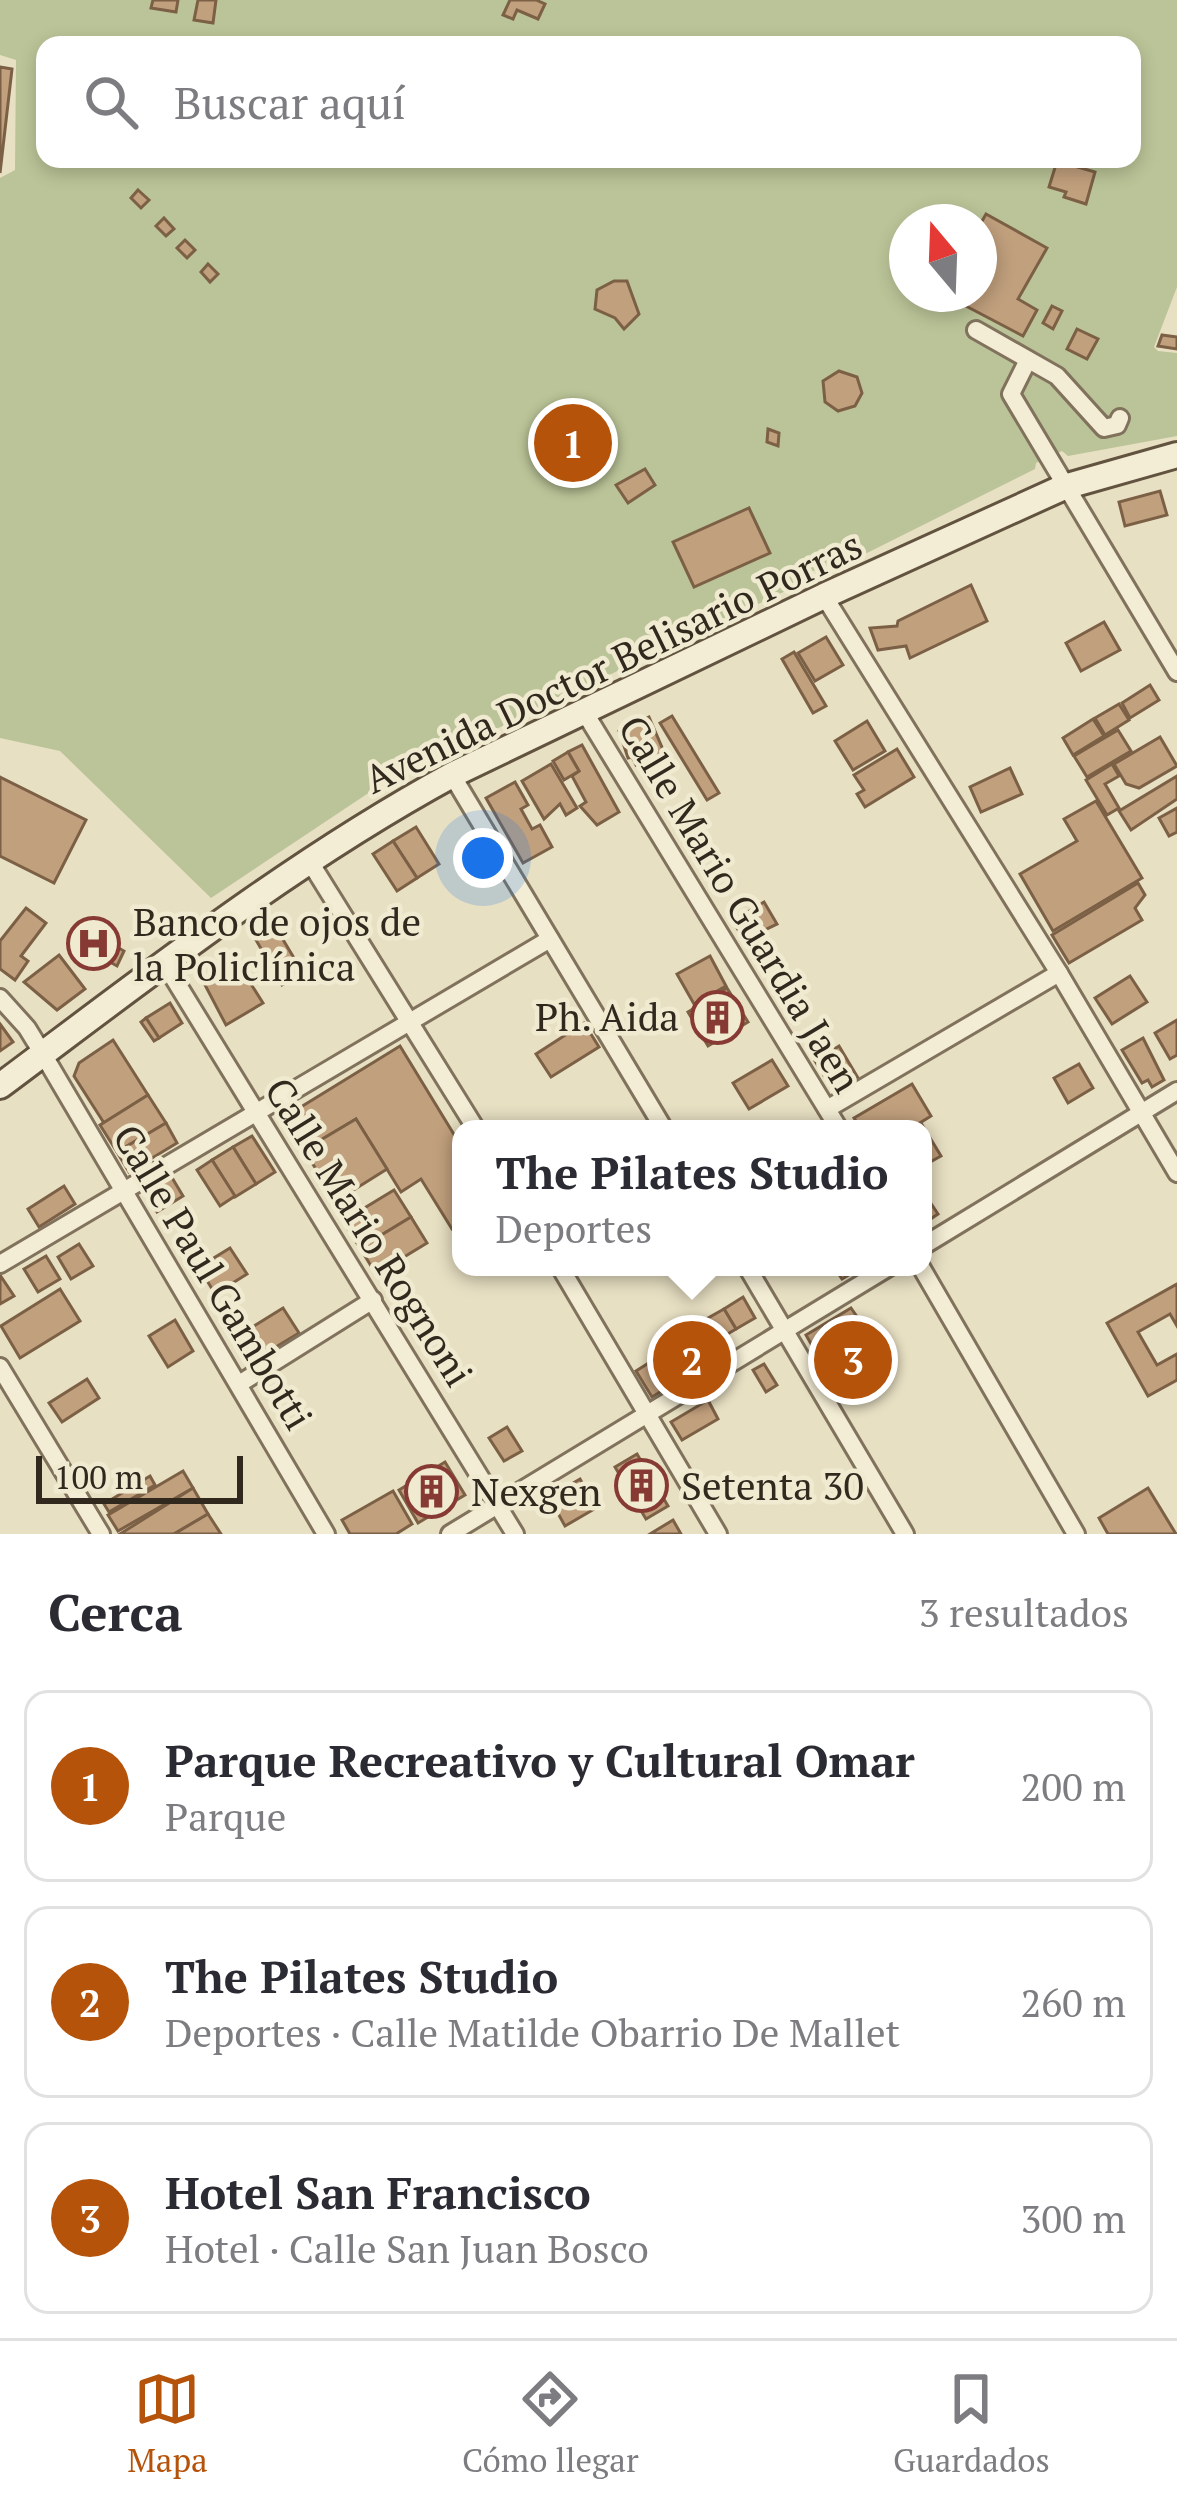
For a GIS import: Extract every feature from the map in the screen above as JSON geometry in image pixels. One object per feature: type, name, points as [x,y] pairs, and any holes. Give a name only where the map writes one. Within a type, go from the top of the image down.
[{"type":"street","points":[[976,330],[1071,387],[1104,428],[1117,425],[1120,418]]},
{"type":"street","points":[[1028,360],[1011,394],[1177,672]]},
{"type":"street","name":"Avenida Doctor Belisario Porras","points":[[0,1086],[165,964],[398,804],[824,596],[1064,487],[1177,455]]},
{"type":"street","points":[[824,596],[1059,973],[1177,1173]]},
{"type":"street","name":"Calle Mario Guardia Jaen","points":[[585,713],[834,1120]]},
{"type":"street","points":[[452,776],[659,1120]]},
{"type":"street","points":[[310,862],[470,1120]]},
{"type":"street","points":[[0,1264],[550,939]]},
{"type":"street","name":"Calle Mario Rognoni","points":[[165,964],[515,1534]]},
{"type":"street","points":[[827,1109],[1059,973]]},
{"type":"street","name":"Calle Paul Gambotti","points":[[0,998],[43,1054],[326,1534]]},
{"type":"street","points":[[932,1241],[1177,1091]]},
{"type":"street","points":[[565,1276],[718,1534]]},
{"type":"street","points":[[752,1276],[905,1534]]},
{"type":"street","points":[[450,1534],[874,1276]]},
{"type":"street","points":[[926,1276],[1076,1534]]},
{"type":"street","points":[[239,1384],[373,1300]]},
{"type":"street","points":[[0,1367],[101,1534]]},
{"type":"green space","points":[[0,0],[1177,0],[1177,287],[1154,347],[1177,353],[1177,436],[1068,456],[1062,451],[1036,463],[1035,469],[831,571],[821,567],[796,580],[794,587],[385,782],[211,898],[60,751],[0,738],[0,178],[15,170],[16,60],[0,55]]},
{"type":"building","points":[[153,0],[178,0],[176,12],[151,8]]},
{"type":"building","points":[[198,0],[216,0],[213,23],[194,20]]},
{"type":"building","points":[[510,0],[545,4],[538,19],[517,10],[513,19],[503,15]]},
{"type":"building","points":[[0,67],[12,69],[0,173]]},
{"type":"building","points":[[1055,168],[1095,172],[1086,204],[1049,187]]},
{"type":"building","points":[[138,190],[149,200],[141,208],[131,198]]},
{"type":"building","points":[[164,218],[174,229],[166,236],[156,226]]},
{"type":"building","points":[[997,220],[1047,248],[1018,299],[1037,310],[1023,336],[977,312],[997,312]]},
{"type":"building","points":[[185,240],[195,250],[187,258],[177,248]]},
{"type":"building","points":[[208,264],[218,274],[210,282],[201,272]]},
{"type":"building","points":[[614,281],[627,281],[639,314],[624,329],[615,318],[595,309],[597,290]]},
{"type":"building","points":[[1052,306],[1062,311],[1053,329],[1043,323]]},
{"type":"building","points":[[1077,329],[1098,339],[1087,359],[1067,349]]},
{"type":"building","points":[[1162,335],[1177,337],[1177,349],[1158,346]]},
{"type":"building","points":[[839,371],[857,377],[862,393],[855,406],[838,411],[825,402],[823,381]]},
{"type":"building","points":[[768,429],[779,433],[778,446],[767,442]]},
{"type":"building","points":[[645,469],[655,485],[628,503],[616,485]]},
{"type":"building","points":[[1160,491],[1167,515],[1125,526],[1119,502]]},
{"type":"building","points":[[749,508],[770,553],[694,587],[673,542]]},
{"type":"building","points":[[971,585],[987,621],[910,658],[906,646],[878,650],[870,628],[897,626],[898,621]]},
{"type":"building","points":[[1104,622],[1120,650],[1081,671],[1066,643]]},
{"type":"building","points":[[826,637],[843,665],[815,681],[798,653]]},
{"type":"building","points":[[794,652],[826,706],[813,713],[782,659]]},
{"type":"building","points":[[1150,685],[1159,700],[1130,718],[1122,703]]},
{"type":"building","points":[[1119,704],[1129,720],[1105,735],[1095,718]]},
{"type":"building","points":[[672,716],[719,793],[707,800],[660,723]]},
{"type":"building","points":[[649,717],[664,752],[636,765],[628,758],[619,731]]},
{"type":"building","points":[[1093,719],[1104,736],[1073,755],[1063,738]]},
{"type":"building","points":[[867,721],[885,751],[853,770],[835,741]]},
{"type":"building","points":[[1118,730],[1131,751],[1087,777],[1074,756]]},
{"type":"building","points":[[1160,737],[1177,766],[1139,788],[1126,784],[1114,764]]},
{"type":"building","points":[[582,745],[619,812],[597,825],[580,806],[586,802],[572,776],[579,771],[568,752]]},
{"type":"building","points":[[897,749],[914,777],[865,807],[857,794],[864,790],[854,775]]},
{"type":"building","points":[[568,752],[579,771],[564,780],[553,761]]},
{"type":"building","points":[[551,764],[577,808],[566,815],[560,804],[544,819],[522,781]]},
{"type":"building","points":[[1112,764],[1119,776],[1105,784],[1119,808],[1107,815],[1086,780]]},
{"type":"building","points":[[1010,768],[1022,794],[981,812],[970,787]]},
{"type":"building","points":[[1177,776],[1177,799],[1131,830],[1119,811]]},
{"type":"building","points":[[0,777],[86,820],[54,883],[0,856]]},
{"type":"building","points":[[515,782],[528,805],[521,809],[532,829],[540,825],[552,847],[523,863],[486,798]]},
{"type":"building","points":[[1096,801],[1142,878],[1053,931],[1020,874],[1077,841],[1064,819]]},
{"type":"building","points":[[1177,808],[1177,832],[1169,836],[1159,818]]},
{"type":"building","points":[[416,827],[439,864],[417,878],[393,841]]},
{"type":"building","points":[[393,841],[417,878],[397,891],[373,854]]},
{"type":"building","points":[[1138,883],[1145,895],[1135,908],[1142,920],[1069,963],[1052,935]]},
{"type":"building","points":[[764,902],[777,924],[744,940],[733,921]]},
{"type":"building","points":[[26,908],[46,923],[21,956],[28,961],[15,980],[0,969],[0,941]]},
{"type":"building","name":"Banco de ojos de la Policlínica","points":[[77,924],[124,951],[117,966],[96,954],[89,967],[75,960],[82,948],[69,941]]},
{"type":"building","points":[[276,928],[303,973],[282,985],[256,940]]},
{"type":"building","points":[[59,955],[85,989],[57,1010],[24,982]]},
{"type":"building","points":[[233,956],[263,1003],[226,1025],[205,985],[214,974],[211,970]]},
{"type":"building","points":[[710,956],[726,986],[694,1004],[677,974]]},
{"type":"building","points":[[1130,976],[1147,1002],[1112,1024],[1095,998]]},
{"type":"building","name":"Ph. Aida","points":[[727,988],[748,1022],[708,1046],[688,1012]]},
{"type":"building","points":[[170,1003],[182,1023],[159,1038],[146,1018]]},
{"type":"building","points":[[146,1018],[159,1038],[154,1041],[141,1022]]},
{"type":"building","points":[[1177,1020],[1177,1055],[1170,1059],[1155,1033]]},
{"type":"building","points":[[584,1023],[599,1047],[551,1077],[536,1054]]},
{"type":"building","points":[[0,1024],[13,1042],[0,1051]]},
{"type":"building","points":[[1143,1038],[1164,1080],[1152,1087],[1148,1080],[1142,1083],[1122,1050]]},
{"type":"building","points":[[113,1040],[148,1095],[104,1123],[74,1076],[79,1063]]},
{"type":"building","points":[[400,1046],[452,1131],[452,1229],[421,1179],[401,1192],[356,1119],[304,1150],[283,1118]]},
{"type":"building","points":[[839,1046],[861,1083],[837,1097],[815,1061]]},
{"type":"building","points":[[772,1060],[788,1086],[749,1109],[733,1083]]},
{"type":"building","points":[[1079,1064],[1093,1088],[1068,1103],[1054,1078]]},
{"type":"building","points":[[912,1084],[931,1116],[925,1120],[854,1118]]},
{"type":"building","points":[[148,1095],[166,1123],[117,1152],[100,1125]]},
{"type":"building","points":[[356,1119],[387,1169],[336,1201],[304,1150]]},
{"type":"building","points":[[166,1123],[177,1143],[129,1172],[117,1152]]},
{"type":"building","points":[[252,1136],[275,1172],[256,1184],[233,1147]]},
{"type":"building","points":[[233,1147],[256,1184],[235,1197],[212,1160]]},
{"type":"building","points":[[212,1160],[235,1196],[220,1206],[197,1170]]},
{"type":"building","points":[[171,1176],[183,1196],[157,1212],[147,1195]]},
{"type":"building","points":[[64,1186],[75,1204],[39,1227],[28,1209]]},
{"type":"building","points":[[394,1190],[411,1217],[360,1248],[343,1221]]},
{"type":"building","points":[[411,1217],[427,1243],[376,1274],[360,1248]]},
{"type":"building","points":[[79,1244],[93,1266],[71,1279],[58,1257]]},
{"type":"building","points":[[230,1248],[247,1274],[215,1294],[199,1267]]},
{"type":"building","points":[[46,1256],[60,1279],[38,1292],[24,1269]]},
{"type":"building","points":[[0,1275],[14,1296],[0,1304]]},
{"type":"building","points":[[1177,1284],[1177,1326],[1170,1314],[1138,1332],[1157,1365],[1177,1354],[1177,1380],[1148,1396],[1107,1323]]},
{"type":"building","points":[[60,1289],[80,1321],[20,1358],[1,1326]]},
{"type":"building","points":[[743,1297],[755,1318],[736,1329],[724,1309]]},
{"type":"building","points":[[283,1308],[299,1333],[251,1362],[236,1337]]},
{"type":"building","points":[[851,1308],[860,1321],[814,1349],[806,1335]]},
{"type":"building","points":[[724,1309],[736,1329],[704,1348],[692,1327]]},
{"type":"building","points":[[175,1320],[193,1351],[168,1367],[149,1336]]},
{"type":"building","points":[[860,1321],[892,1372],[846,1400],[814,1349]]},
{"type":"building","points":[[690,1337],[707,1363],[652,1397],[636,1371]]},
{"type":"building","points":[[764,1364],[777,1385],[766,1392],[753,1370]]},
{"type":"building","points":[[87,1379],[99,1398],[62,1422],[49,1403]]},
{"type":"building","points":[[708,1400],[718,1419],[682,1440],[671,1422]]},
{"type":"building","points":[[507,1427],[522,1451],[504,1461],[489,1438]]},
{"type":"building","name":"Setenta 30","points":[[637,1454],[668,1506],[646,1519],[615,1467]]},
{"type":"building","name":"Nexgen","points":[[445,1462],[465,1495],[418,1523],[399,1490]]},
{"type":"building","points":[[183,1471],[193,1488],[118,1531],[108,1515]]},
{"type":"building","points":[[150,1476],[155,1485],[109,1512],[104,1504]]},
{"type":"building","points":[[580,1479],[596,1508],[565,1526],[549,1497]]},
{"type":"building","points":[[193,1488],[208,1514],[174,1534],[120,1534]]},
{"type":"building","points":[[1148,1488],[1176,1534],[1108,1534],[1099,1518]]},
{"type":"building","points":[[393,1491],[412,1524],[396,1534],[350,1534],[342,1520]]},
{"type":"building","points":[[208,1514],[221,1534],[174,1534]]},
{"type":"building","points":[[673,1520],[681,1534],[650,1534]]},
{"type":"place","name":"Parque Recreativo y Cultural Omar","points":[[573,443]]},
{"type":"place","name":"Banco de ojos de la Policlínica","points":[[94,944]]},
{"type":"place","name":"Ph. Aida","points":[[718,1017]]},
{"type":"place","name":"The Pilates Studio","points":[[692,1360]]},
{"type":"place","name":"Hotel San Francisco","points":[[853,1360]]},
{"type":"place","name":"Setenta 30","points":[[642,1486]]},
{"type":"place","name":"Nexgen","points":[[432,1492]]}]
